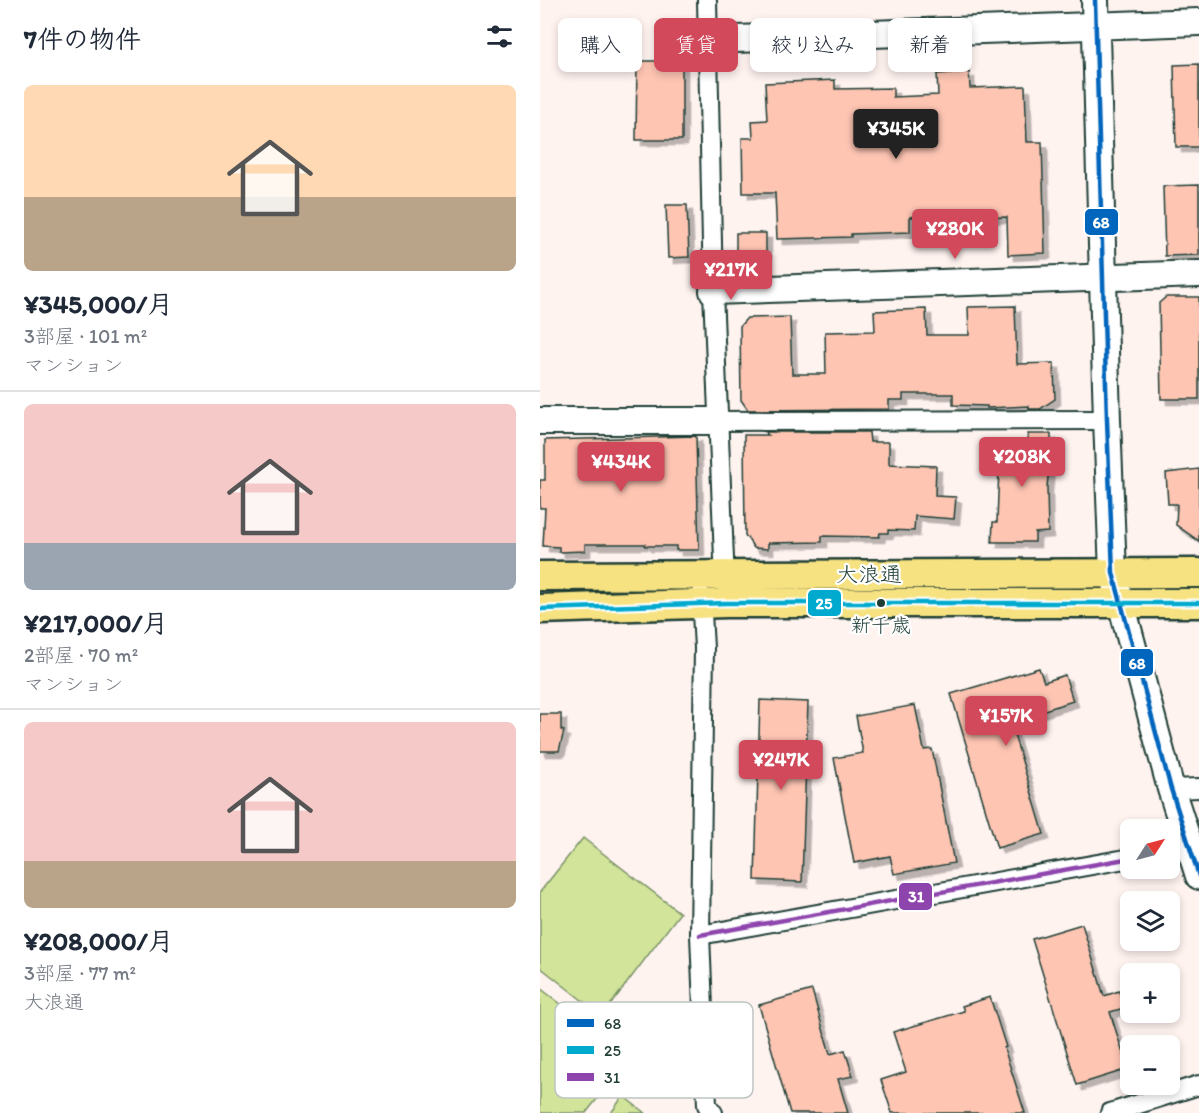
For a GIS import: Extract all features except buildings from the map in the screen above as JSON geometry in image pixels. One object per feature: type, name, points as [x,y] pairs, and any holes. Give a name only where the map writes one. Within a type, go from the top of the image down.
[{"type":"main road","name":"大浪通","points":[[540,609],[713,590],[1113,573],[1199,573]]},
{"type":"main road","name":"大浪通","points":[[540,576],[713,590],[1122,604],[1199,603]]},
{"type":"street","points":[[707,0],[707,18]]},
{"type":"street","points":[[1096,12],[1113,573],[1171,789],[1175,819]]},
{"type":"street","points":[[738,38],[1096,12],[1199,22]]},
{"type":"street","points":[[703,1002],[700,935],[704,648],[713,590],[718,421],[709,72]]},
{"type":"street","points":[[713,291],[1199,274]]},
{"type":"street","points":[[540,420],[1107,420]]},
{"type":"street","points":[[1171,789],[1199,788]]},
{"type":"street","points":[[1180,850],[1199,876]]},
{"type":"street","points":[[700,935],[1120,860]]},
{"type":"street","points":[[1110,1113],[1199,1085]]},
{"type":"street","points":[[707,1098],[707,1105],[713,1113]]},
{"type":"green space","points":[[583,838],[680,913],[613,1002],[584,1002],[540,967],[540,892]]},
{"type":"green space","points":[[540,988],[558,1002],[555,1002],[555,1098],[598,1098],[586,1113],[540,1113]]},
{"type":"green space","points":[[622,1098],[626,1098],[645,1113],[611,1113]]},
{"type":"transit line","name":"68","points":[[1095,0],[1113,573],[1171,789],[1199,876]]},
{"type":"transit line","name":"25","points":[[540,609],[726,603],[1199,603]]},
{"type":"transit line","name":"31","points":[[700,935],[1120,860]]},
{"type":"place","name":"新千歳","points":[[881,603]]}]
